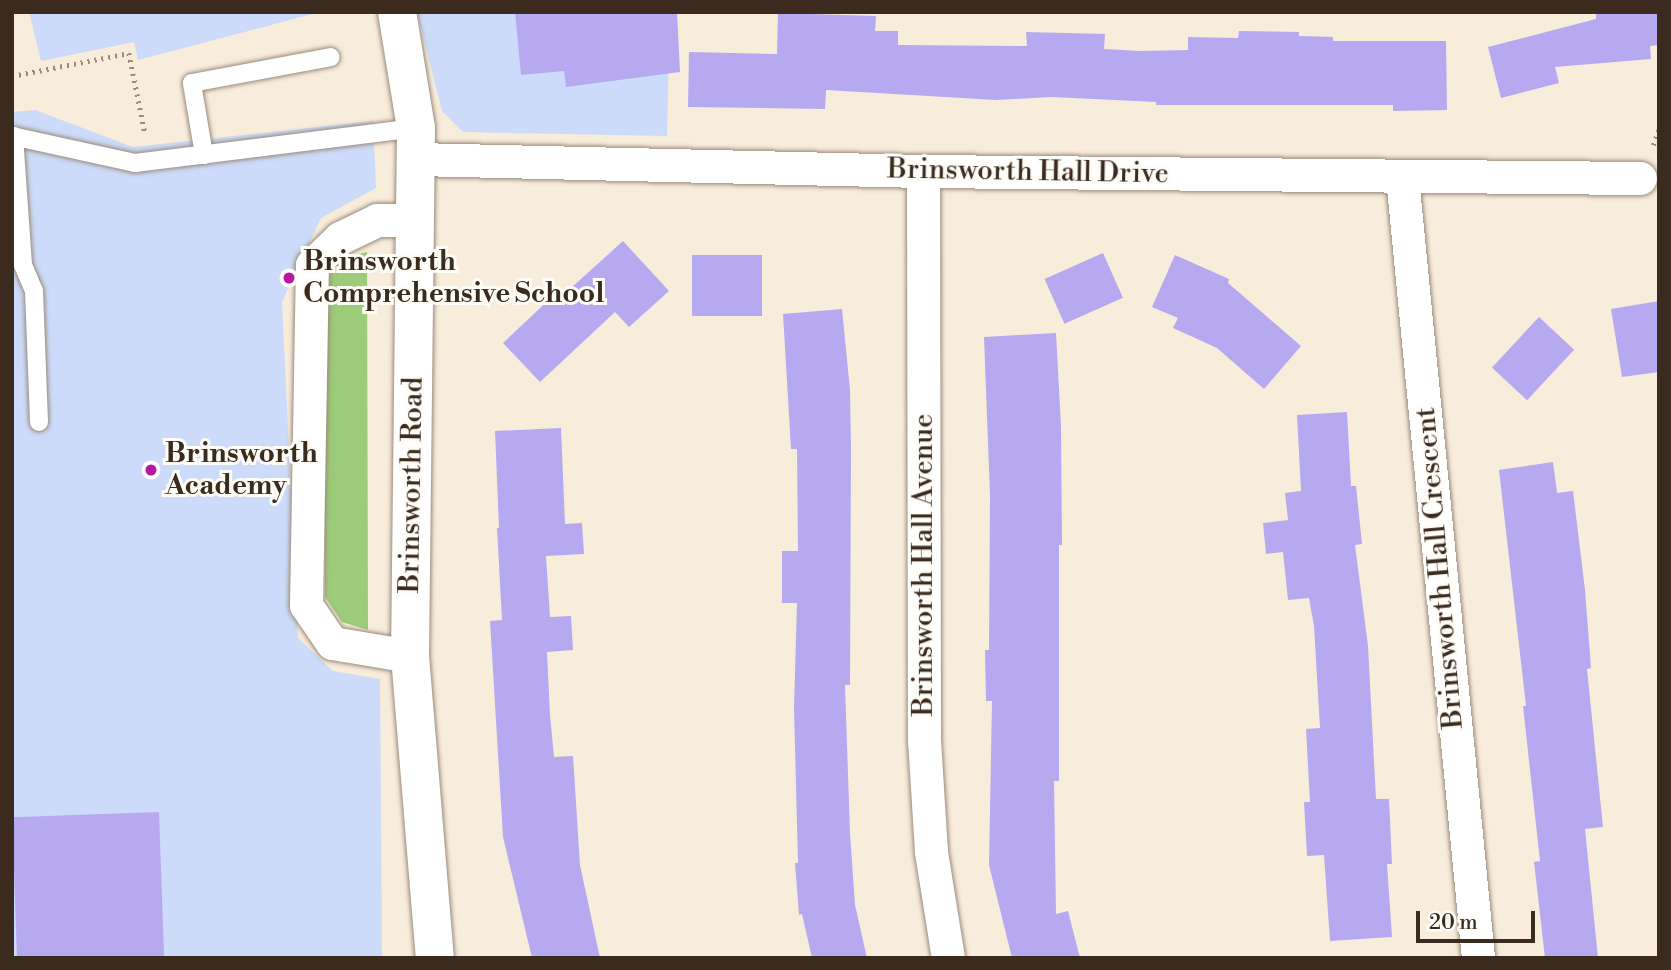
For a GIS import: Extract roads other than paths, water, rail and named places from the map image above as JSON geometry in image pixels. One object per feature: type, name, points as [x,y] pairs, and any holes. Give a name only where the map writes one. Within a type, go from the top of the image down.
[{"type":"main road","name":"Brinsworth Road","points":[[397,12],[416,144],[410,656],[435,958]]},
{"type":"street","name":"Brinsworth Hall Drive","points":[[416,144],[923,171],[1640,178]]},
{"type":"street","name":"Brinsworth Hall Avenue","points":[[923,171],[924,740],[932,852],[948,958]]},
{"type":"street","name":"Brinsworth Hall Crescent","points":[[1402,177],[1478,958]]},
{"type":"street","points":[[410,656],[332,643],[306,605],[312,265],[340,238],[377,220],[414,220]]},
{"type":"lane","points":[[204,155],[192,83],[331,57]]},
{"type":"lane","points":[[39,422],[34,291],[23,265],[13,136],[135,163],[204,155],[416,144]]},
{"type":"place","name":"Brinsworth Comprehensive School","points":[[289,278]]},
{"type":"place","name":"Brinsworth Academy","points":[[151,470]]}]
